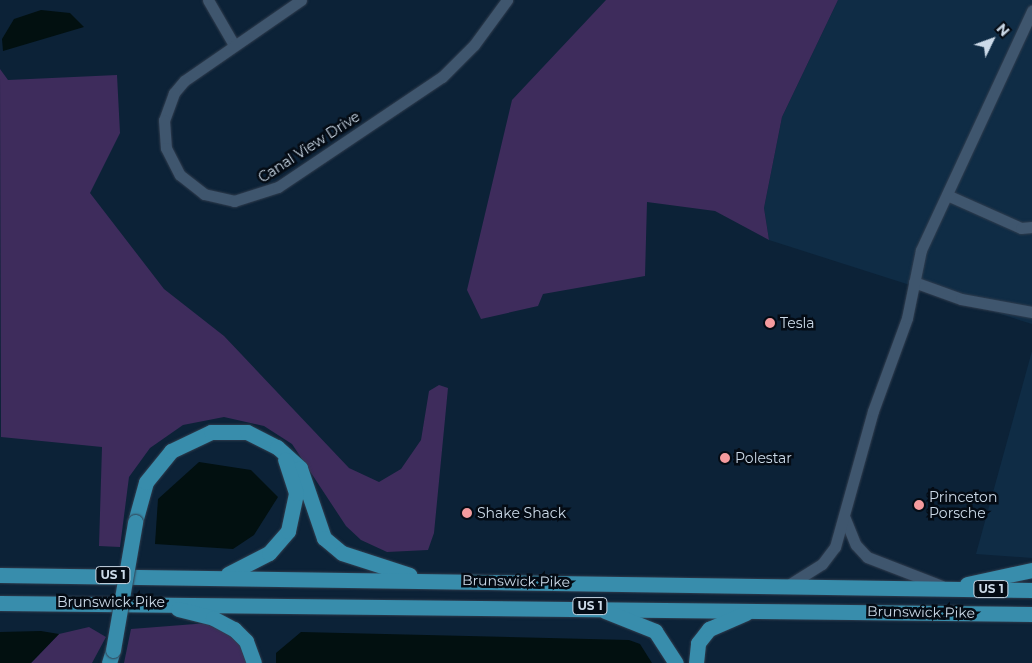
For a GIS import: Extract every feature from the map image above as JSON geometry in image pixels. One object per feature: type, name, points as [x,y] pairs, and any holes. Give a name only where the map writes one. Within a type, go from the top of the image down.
[{"type":"highway","points":[[111,657],[135,522],[151,472],[184,442],[224,430],[247,432],[267,441],[288,455],[304,475],[312,514],[324,538],[342,553],[421,580]]},
{"type":"highway","points":[[226,575],[273,549],[294,518],[293,477],[282,456],[267,441]]},
{"type":"highway","points":[[949,588],[1032,570]]},
{"type":"highway","name":"Brunswick Pike","points":[[0,575],[226,575],[1032,590]]},
{"type":"highway","name":"Brunswick Pike","points":[[0,603],[592,606],[1032,614]]},
{"type":"highway","points":[[148,603],[224,623],[246,641],[254,663]]},
{"type":"highway","points":[[592,606],[655,631],[676,663]]},
{"type":"highway","points":[[696,663],[698,643],[711,627],[765,610]]},
{"type":"street","points":[[208,0],[234,46]]},
{"type":"street","name":"Canal View Drive","points":[[301,0],[184,81],[168,106],[164,135],[171,162],[191,186],[234,201],[265,194],[442,77],[474,45],[507,0]]},
{"type":"street","points":[[787,586],[830,556],[844,516],[873,411],[908,318],[921,250],[1032,11]]},
{"type":"street","points":[[947,195],[1021,228],[1032,227]]},
{"type":"street","points":[[914,282],[969,300],[1032,312]]},
{"type":"street","points":[[844,516],[856,545],[867,557],[949,588]]},
{"type":"shaded area","points":[[606,0],[838,0],[782,117],[764,208],[769,240],[715,211],[647,202],[645,276],[543,294],[538,306],[481,319],[467,290],[512,100]]},
{"type":"shaded area","points":[[838,0],[1032,0],[1032,324],[769,240],[764,208],[782,117]]},
{"type":"shaded area","points":[[41,10],[70,13],[84,27],[3,51],[2,39],[14,19]]},
{"type":"shaded area","points":[[0,69],[8,80],[117,75],[120,133],[90,193],[164,289],[224,336],[349,468],[379,482],[401,469],[421,440],[429,391],[439,385],[448,388],[434,533],[428,550],[387,552],[361,540],[346,526],[292,444],[264,426],[224,417],[183,425],[150,448],[129,477],[120,547],[99,546],[102,447],[1,437]]},
{"type":"shaded area","points":[[1032,351],[1032,558],[976,554]]},
{"type":"shaded area","points":[[199,462],[251,470],[278,497],[254,535],[233,549],[155,544],[158,499]]},
{"type":"shaded area","points":[[208,623],[238,640],[248,663],[124,663],[131,629]]},
{"type":"shaded area","points":[[89,627],[106,637],[92,663],[31,663],[59,634]]},
{"type":"shaded area","points":[[41,631],[59,634],[31,663],[0,663],[0,632]]},
{"type":"shaded area","points":[[301,632],[629,640],[640,644],[652,663],[276,663],[276,653]]},
{"type":"place","name":"Tesla","points":[[770,323]]},
{"type":"place","name":"Polestar","points":[[725,458]]},
{"type":"place","name":"Princeton Porsche","points":[[919,505]]},
{"type":"place","name":"Shake Shack","points":[[467,513]]}]
